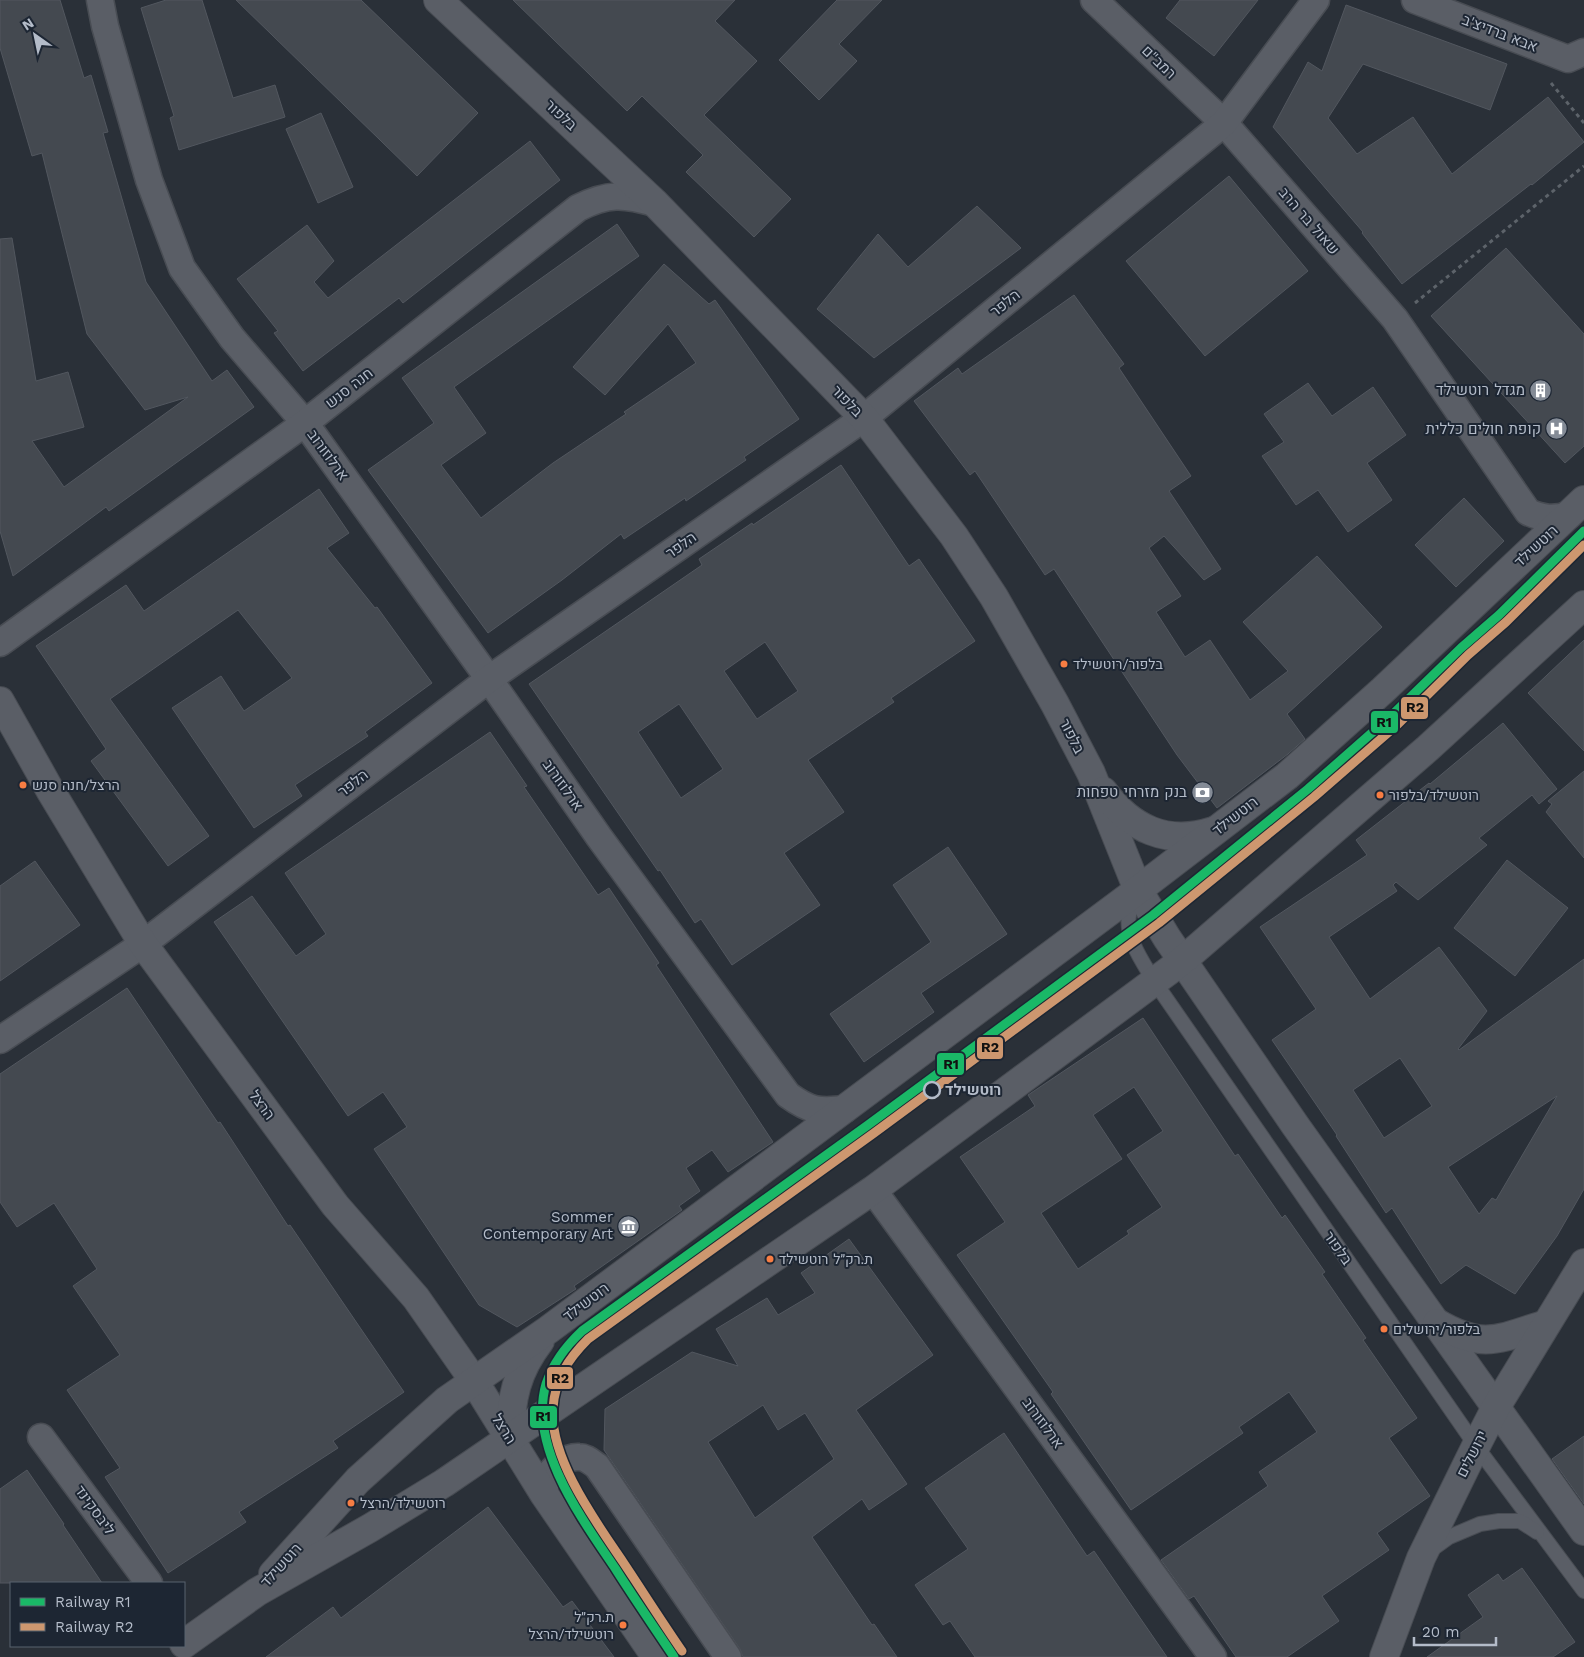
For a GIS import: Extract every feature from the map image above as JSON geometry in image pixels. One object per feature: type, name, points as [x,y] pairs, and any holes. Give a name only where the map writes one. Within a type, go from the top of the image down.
[{"type":"street","name":"ארלוזורוב","points":[[100,0],[105,26],[149,180],[182,268],[232,338],[305,423],[489,679],[599,837],[788,1096],[802,1105],[817,1111],[845,1109]]},
{"type":"street","name":"בלפור","points":[[438,0],[655,203],[864,418],[954,536],[994,597],[1055,704],[1091,773],[1138,890],[1182,961],[1295,1125],[1584,1531]]},
{"type":"street","name":"רמב\"ם","points":[[1094,0],[1224,123]]},
{"type":"street","name":"הלפר","points":[[0,1040],[143,944],[489,679],[864,418],[1224,123],[1316,0]]},
{"type":"street","name":"אבא ברדיצ'ב","points":[[1415,0],[1576,56]]},
{"type":"street","name":"שאול בר הרב","points":[[1224,123],[1395,319],[1528,512],[1550,519],[1577,508]]},
{"type":"street","name":"חנה סנש","points":[[0,643],[305,423],[578,208],[595,199],[615,196],[632,196],[655,203]]},
{"type":"street","name":"רוטשילד","points":[[257,1592],[358,1480],[447,1400],[548,1330],[1138,890],[1287,776],[1383,690],[1577,508]]},
{"type":"street","name":"רוטשילד","points":[[185,1640],[257,1592],[444,1482],[874,1190],[1182,961],[1428,748],[1584,605]]},
{"type":"street","name":"הרצל","points":[[0,701],[50,790],[143,944],[335,1205],[416,1298],[474,1381],[544,1494],[656,1657]]},
{"type":"street","points":[[1091,773],[1115,806],[1136,823],[1155,833],[1195,836],[1219,828]]},
{"type":"street","name":"ארלוזורוב","points":[[874,1190],[1213,1657]]},
{"type":"street","name":"ירושלים","points":[[1384,1657],[1421,1558],[1476,1446],[1496,1407],[1584,1263]]},
{"type":"street","points":[[1436,1322],[1455,1334],[1475,1340],[1503,1338],[1546,1324]]},
{"type":"street","points":[[510,1437],[511,1408],[516,1382],[528,1356],[548,1330]]},
{"type":"street","name":"ליבסקינד","points":[[41,1437],[148,1582]]},
{"type":"street","points":[[544,1494],[547,1478],[555,1466],[578,1457],[587,1459],[597,1466],[728,1657]]},
{"type":"street","name":"רוטשילד","points":[[166,1657],[177,1647]]},
{"type":"lane","name":"בלפור","points":[[1138,890],[1129,915],[1129,932],[1140,958],[1154,981],[1476,1446],[1584,1590]]},
{"type":"lane","points":[[1421,1558],[1449,1537],[1480,1524],[1499,1521],[1520,1521],[1546,1538]]},
{"type":"path","points":[[1576,56],[1547,78],[1584,124]]},
{"type":"path","points":[[1395,319],[1584,166]]},
{"type":"building","points":[[0,0],[60,0],[84,78],[91,75],[108,132],[103,133],[146,282],[212,381],[227,370],[254,407],[109,511],[106,507],[13,576],[0,531],[0,239],[12,238],[36,381],[68,372],[84,427],[32,441],[64,487],[188,397],[145,410],[87,334],[42,153],[32,156],[0,48]]},
{"type":"building","points":[[166,0],[202,0],[233,98],[275,85],[285,117],[179,150],[170,118],[174,116],[141,8]]},
{"type":"building","points":[[236,0],[361,0],[478,113],[417,176]]},
{"type":"building","points":[[513,0],[735,0],[715,21],[757,61],[704,115],[791,199],[754,237],[686,172],[703,155],[642,96],[627,111]]},
{"type":"building","points":[[837,0],[882,0],[839,44],[857,61],[819,100],[779,60]]},
{"type":"building","points":[[1180,0],[1258,0],[1214,56],[1166,18]]},
{"type":"building","points":[[1346,5],[1507,64],[1490,110],[1363,64],[1328,118],[1357,154],[1413,117],[1452,174],[1548,97],[1584,142],[1532,185],[1402,284],[1363,232],[1273,127],[1308,62],[1322,71]]},
{"type":"building","points":[[321,113],[353,187],[318,203],[286,129]]},
{"type":"building","points":[[530,141],[560,180],[403,303],[399,298],[303,371],[274,333],[278,331],[237,279],[307,225],[334,261],[314,282],[328,298]]},
{"type":"building","points":[[1229,176],[1308,271],[1205,356],[1126,261]]},
{"type":"building","points":[[977,206],[1021,248],[874,358],[817,309],[878,234],[908,267]]},
{"type":"building","points":[[617,224],[639,256],[454,387],[486,433],[441,465],[481,518],[553,463],[626,414],[624,412],[696,363],[668,324],[605,395],[573,367],[664,264],[709,304],[715,300],[799,419],[744,457],[746,460],[686,501],[685,498],[624,539],[621,534],[562,580],[488,633],[368,470],[434,423],[402,378]]},
{"type":"building","name":"מגדל רוטשילד","points":[[1506,248],[1584,334],[1584,446],[1565,463],[1431,316]]},
{"type":"building","points":[[1074,295],[1124,364],[1119,368],[1191,476],[1169,491],[1221,569],[1204,580],[1164,536],[1149,548],[1181,596],[1156,612],[1185,657],[1210,640],[1250,700],[1288,671],[1243,622],[1317,556],[1382,627],[1287,714],[1305,739],[1217,808],[1177,755],[1054,569],[1045,575],[975,471],[970,475],[914,401],[958,368],[962,374]]},
{"type":"building","points":[[1308,383],[1332,416],[1373,387],[1406,435],[1367,463],[1392,500],[1348,532],[1318,490],[1296,505],[1262,456],[1284,442],[1264,414]]},
{"type":"building","points":[[841,465],[909,566],[919,559],[975,641],[891,698],[894,702],[808,760],[844,812],[784,853],[820,905],[732,965],[701,919],[695,923],[529,684],[702,565],[699,559],[752,523],[753,525]],"holes":[[[765,642],[798,691],[757,719],[724,671]],[[679,704],[723,769],[681,798],[638,732]]]},
{"type":"building","points":[[319,489],[349,533],[327,548],[375,608],[377,607],[432,683],[365,732],[368,736],[295,785],[302,796],[254,828],[172,708],[221,676],[244,711],[292,678],[238,610],[110,699],[209,836],[168,866],[91,761],[106,749],[36,646],[126,585],[144,611]]},
{"type":"building","points":[[1464,498],[1504,541],[1456,587],[1415,545]]},
{"type":"building","points":[[1584,640],[1584,751],[1528,693]]},
{"type":"building","points":[[1503,723],[1557,789],[1539,804],[1532,795],[1479,838],[1487,845],[1418,900],[1396,882],[1393,885],[1397,891],[1329,937],[1370,999],[1439,947],[1487,1011],[1459,1050],[1584,959],[1584,1189],[1557,1236],[1515,1294],[1466,1265],[1441,1284],[1392,1208],[1386,1213],[1337,1135],[1272,1040],[1316,1009],[1260,927],[1367,855],[1356,840],[1430,784]],"holes":[[[1400,1058],[1432,1106],[1384,1138],[1353,1090]],[[1557,1096],[1496,1200],[1492,1198],[1479,1214],[1448,1167]]]},
{"type":"building","points":[[490,732],[527,786],[524,787],[598,895],[609,888],[659,963],[656,965],[773,1142],[728,1172],[712,1150],[686,1168],[700,1191],[679,1206],[682,1210],[574,1286],[576,1289],[517,1327],[479,1305],[374,1149],[407,1127],[383,1092],[348,1116],[214,922],[252,896],[296,956],[326,934],[285,873]]},
{"type":"building","points":[[1584,771],[1584,858],[1546,812],[1552,804],[1548,801]]},
{"type":"building","points":[[948,847],[1007,934],[921,993],[934,1012],[864,1062],[830,1014],[931,942],[893,885]]},
{"type":"building","points":[[1507,860],[1568,908],[1515,976],[1454,928]]},
{"type":"building","points":[[35,861],[80,925],[0,981],[0,886]]},
{"type":"building","points":[[127,988],[218,1123],[220,1122],[288,1226],[290,1225],[404,1392],[333,1441],[338,1448],[239,1512],[246,1522],[168,1573],[105,1477],[120,1468],[67,1390],[120,1355],[73,1286],[97,1269],[54,1203],[17,1227],[0,1202],[0,1074]]},
{"type":"building","points":[[1143,1018],[1235,1156],[1238,1154],[1282,1218],[1285,1215],[1325,1272],[1322,1274],[1366,1338],[1363,1340],[1417,1418],[1389,1438],[1430,1496],[1377,1533],[1389,1550],[1322,1596],[1339,1621],[1287,1657],[1236,1657],[1194,1596],[1189,1599],[1161,1560],[1268,1486],[1259,1472],[1317,1432],[1289,1392],[1239,1427],[1243,1433],[1131,1510],[1051,1394],[1053,1392],[957,1255],[1005,1222],[960,1157],[1035,1106],[1028,1095]],"holes":[[[1134,1087],[1163,1131],[1127,1155],[1162,1207],[1127,1231],[1129,1234],[1078,1269],[1041,1213],[1122,1159],[1093,1115]]]},
{"type":"building","points":[[849,1239],[933,1355],[856,1410],[907,1484],[869,1510],[862,1499],[812,1537],[872,1625],[874,1624],[897,1657],[743,1657],[740,1649],[604,1450],[605,1409],[692,1352],[738,1366],[716,1329],[767,1298],[778,1315],[815,1293],[801,1273]],"holes":[[[763,1405],[778,1430],[805,1413],[834,1459],[755,1518],[708,1442]]]},
{"type":"building","points":[[1004,1433],[1087,1556],[1094,1551],[1167,1657],[975,1657],[950,1621],[943,1625],[915,1585],[968,1549],[925,1488]]},
{"type":"building","points":[[1584,1436],[1584,1504],[1552,1459]]},
{"type":"building","points":[[27,1470],[101,1582],[0,1583],[0,1489]]},
{"type":"building","points":[[488,1507],[563,1607],[572,1601],[614,1657],[266,1657],[333,1607],[341,1618]]},
{"type":"building","points":[[1522,1568],[1575,1642],[1553,1657],[1427,1657],[1483,1617],[1468,1595],[1498,1574],[1503,1581]]},
{"type":"rail line","name":"R1","points":[[674,1657],[574,1505],[551,1457],[542,1408],[549,1376],[565,1349],[582,1331],[868,1125],[1153,915],[1308,789],[1391,716],[1461,648],[1499,615],[1584,531]]},
{"type":"rail line","name":"R2","points":[[682,1651],[588,1509],[576,1489],[558,1448],[554,1427],[554,1398],[564,1370],[574,1354],[588,1339],[874,1133],[1159,923],[1314,797],[1398,724],[1584,545]]},
{"type":"place","name":"מגדל רוטשילד","points":[[1541,390]]},
{"type":"place","name":"קופת חולים כללית","points":[[1557,429]]},
{"type":"place","name":"בלפור/רוטשילד","points":[[1064,664]]},
{"type":"place","name":"הרצל/חנה סנש","points":[[23,785]]},
{"type":"place","name":"בנק מזרחי טפחות","points":[[1203,792]]},
{"type":"place","name":"רוטשילד/בלפור","points":[[1380,795]]},
{"type":"place","name":"רוטשילד","points":[[932,1090]]},
{"type":"place","name":"Sommer Contemporary Art","points":[[629,1226]]},
{"type":"place","name":"ת.רק״ל רוטשילד","points":[[770,1259]]},
{"type":"place","name":"בלפור/ירושלים","points":[[1384,1329]]},
{"type":"place","name":"רוטשילד/הרצל","points":[[351,1503]]},
{"type":"place","name":"ת.רק״ל רוטשילד/הרצל","points":[[623,1625]]}]
